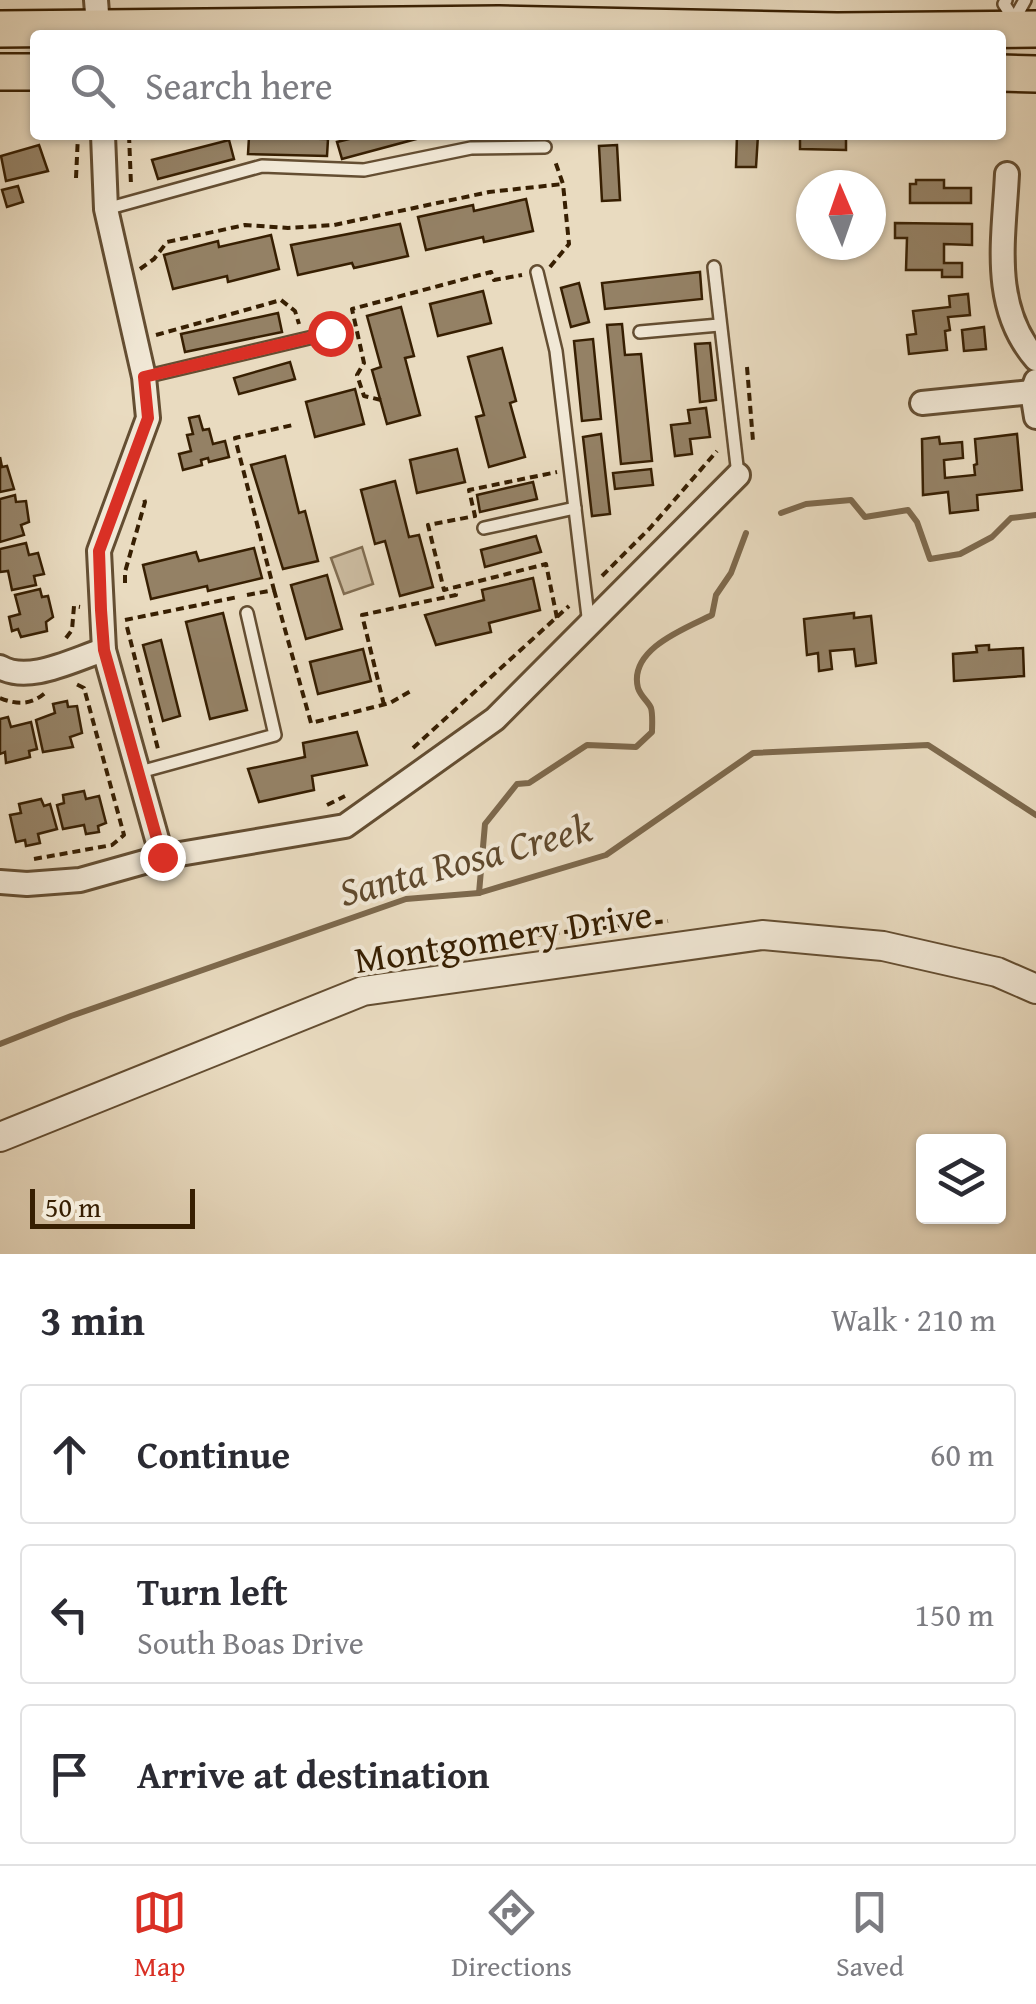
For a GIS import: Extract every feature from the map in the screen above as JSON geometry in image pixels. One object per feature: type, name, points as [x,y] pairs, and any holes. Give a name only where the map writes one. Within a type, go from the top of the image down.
[{"type":"main road","points":[[0,29],[97,20],[499,24],[648,14],[1020,16]]},
{"type":"main road","points":[[0,72],[30,72]]},
{"type":"main road","points":[[1006,74],[1036,74]]},
{"type":"street","points":[[102,140],[106,209],[144,377],[148,418],[99,551],[104,650],[162,857]]},
{"type":"street","points":[[1006,174],[1002,278],[1007,310],[1026,348],[1036,359]]},
{"type":"street","points":[[922,403],[1034,387],[1036,417]]},
{"type":"street","points":[[0,882],[80,880],[162,857],[344,826],[495,719],[738,475]]},
{"type":"street","points":[[0,666],[30,674],[104,650]]},
{"type":"street","name":"Montgomery Drive","points":[[0,1137],[363,991],[762,935],[883,946],[997,972],[1036,989]]},
{"type":"lane","points":[[106,209],[262,166],[364,170],[472,148],[545,147]]},
{"type":"lane","points":[[714,267],[738,475]]},
{"type":"lane","points":[[537,272],[556,351],[589,625]]},
{"type":"lane","points":[[640,332],[719,324]]},
{"type":"lane","points":[[144,377],[330,333]]},
{"type":"lane","points":[[484,528],[575,508]]},
{"type":"lane","points":[[140,772],[275,734],[247,613]]},
{"type":"path","points":[[76,178],[78,140]]},
{"type":"path","points":[[381,400],[364,396],[360,385],[357,375],[364,363],[352,309],[491,272],[494,280],[555,265],[569,244],[564,184],[557,163],[545,147]]},
{"type":"path","points":[[122,278],[154,259],[167,242],[246,225],[334,225],[490,192],[564,184]]},
{"type":"path","points":[[156,335],[281,300],[295,311],[303,340]]},
{"type":"path","points":[[747,367],[754,445]]},
{"type":"path","points":[[293,425],[236,438],[312,722],[384,704],[411,692]]},
{"type":"path","points":[[410,750],[585,592],[650,528],[712,454],[734,439]]},
{"type":"path","points":[[384,704],[362,615],[456,595],[454,587]]},
{"type":"path","points":[[125,620],[274,590]]},
{"type":"path","points":[[62,642],[72,630],[74,606],[101,610]]},
{"type":"path","points":[[24,861],[112,844],[124,834],[84,688],[66,683]]},
{"type":"path","points":[[0,698],[34,702],[54,686]]},
{"type":"path","points":[[314,811],[356,792]]},
{"type":"shaded area","points":[[362,547],[373,584],[344,594],[331,558]]},
{"type":"building","points":[[229,140],[234,159],[158,179],[152,160]]},
{"type":"building","points":[[249,140],[328,140],[327,156],[248,154]]},
{"type":"building","points":[[345,140],[412,140],[342,159],[337,142]]},
{"type":"building","points":[[737,140],[758,140],[756,167],[736,167]]},
{"type":"building","points":[[800,140],[846,140],[846,150],[800,149]]},
{"type":"building","points":[[39,145],[48,171],[6,181],[1,156]]},
{"type":"building","points":[[617,145],[620,200],[602,201],[599,146]]},
{"type":"building","points":[[916,180],[944,180],[944,188],[971,188],[971,203],[910,203],[910,184],[916,184]]},
{"type":"building","points":[[18,186],[23,202],[7,207],[2,190]]},
{"type":"building","points":[[526,199],[533,231],[426,250],[418,217],[473,205],[474,211]]},
{"type":"building","points":[[895,223],[972,224],[972,245],[944,244],[944,263],[962,263],[962,277],[942,277],[942,270],[906,270],[907,238],[895,238]]},
{"type":"building","points":[[400,224],[408,256],[298,275],[291,245]]},
{"type":"building","points":[[271,235],[279,269],[228,282],[227,276],[173,289],[164,255],[218,241],[219,247]]},
{"type":"building","points":[[700,272],[702,299],[605,309],[602,283]]},
{"type":"building","points":[[579,283],[589,322],[571,327],[561,288]]},
{"type":"building","points":[[483,291],[491,323],[438,336],[430,304]]},
{"type":"building","points":[[968,294],[970,315],[948,317],[947,350],[909,354],[907,335],[916,334],[913,311],[950,307],[949,296]]},
{"type":"building","points":[[401,307],[414,356],[405,358],[420,415],[387,424],[372,370],[381,367],[367,316]]},
{"type":"building","points":[[278,313],[282,332],[185,352],[181,334]]},
{"type":"building","points":[[622,324],[625,355],[641,354],[652,461],[621,464],[607,325]]},
{"type":"building","points":[[984,327],[986,349],[964,351],[962,330]]},
{"type":"building","points":[[593,339],[601,419],[582,421],[574,341]]},
{"type":"building","points":[[710,343],[716,400],[700,402],[695,344]]},
{"type":"building","points":[[502,348],[516,401],[510,403],[525,457],[489,467],[476,417],[484,415],[468,357]]},
{"type":"building","points":[[290,362],[295,379],[239,394],[234,378]]},
{"type":"building","points":[[355,389],[364,424],[315,437],[306,402]]},
{"type":"building","points":[[706,408],[710,437],[690,439],[692,454],[675,456],[671,425],[690,423],[688,410]]},
{"type":"building","points":[[199,416],[203,430],[209,429],[213,444],[225,441],[229,457],[209,462],[208,458],[201,460],[202,465],[183,470],[179,454],[191,451],[187,435],[193,434],[189,418]]},
{"type":"building","points":[[601,434],[610,514],[592,516],[583,437]]},
{"type":"building","points":[[1017,434],[1022,490],[977,495],[978,510],[950,513],[948,492],[923,495],[922,439],[939,437],[940,444],[962,442],[963,458],[944,460],[945,478],[975,475],[975,439]]},
{"type":"building","points":[[457,449],[465,482],[417,493],[410,460]]},
{"type":"building","points":[[285,456],[299,513],[305,511],[318,561],[283,569],[251,465]]},
{"type":"building","points":[[0,457],[14,489],[0,492]]},
{"type":"building","points":[[651,469],[653,485],[615,489],[613,473]]},
{"type":"building","points":[[395,481],[409,537],[419,535],[433,587],[400,596],[385,541],[375,544],[361,490]]},
{"type":"building","points":[[533,482],[537,499],[480,512],[477,495]]},
{"type":"building","points":[[15,495],[16,502],[26,501],[29,522],[21,525],[24,535],[0,542],[0,499]]},
{"type":"building","points":[[536,536],[541,552],[485,567],[481,550]]},
{"type":"building","points":[[26,543],[29,555],[38,553],[44,574],[34,576],[36,585],[12,590],[8,571],[0,572],[0,549]]},
{"type":"building","points":[[254,548],[262,578],[151,599],[143,565],[196,552],[199,561]]},
{"type":"building","points":[[327,575],[342,629],[306,639],[291,585]]},
{"type":"building","points":[[533,578],[540,610],[489,623],[491,632],[436,645],[425,615],[484,600],[482,590]]},
{"type":"building","points":[[40,589],[42,597],[48,596],[53,617],[46,622],[47,631],[21,637],[18,629],[12,631],[9,617],[20,614],[15,595]]},
{"type":"building","points":[[223,613],[247,710],[210,719],[186,622]]},
{"type":"building","points":[[854,613],[854,618],[871,616],[876,663],[856,666],[854,649],[830,651],[832,669],[819,671],[818,653],[807,655],[804,619]]},
{"type":"building","points":[[161,640],[180,716],[163,721],[143,645]]},
{"type":"building","points":[[989,645],[989,650],[1023,648],[1024,676],[954,681],[953,654],[977,652],[976,646]]},
{"type":"building","points":[[363,649],[371,681],[318,694],[310,662]]},
{"type":"building","points":[[67,701],[68,707],[77,706],[82,733],[70,737],[73,747],[43,752],[36,720],[55,713],[53,704]]},
{"type":"building","points":[[8,717],[11,727],[31,722],[37,749],[29,751],[30,757],[6,763],[5,752],[0,754],[0,719]]},
{"type":"building","points":[[357,732],[367,765],[312,776],[314,790],[259,802],[248,769],[305,757],[303,743]]},
{"type":"building","points":[[84,791],[86,799],[99,796],[106,823],[98,826],[99,832],[86,834],[84,825],[63,829],[57,805],[64,803],[63,795]]},
{"type":"building","points":[[41,799],[44,806],[50,804],[57,829],[38,834],[40,843],[26,846],[25,840],[16,842],[10,815],[21,813],[19,804]]},
{"type":"waterway","points":[[781,513],[806,504],[851,500],[865,517],[908,510],[917,522],[930,559],[960,554],[992,537],[1011,518],[1036,515]]},
{"type":"waterway","points":[[479,893],[485,824],[517,784],[529,783],[587,745],[636,747],[652,732],[651,708],[638,688],[637,674],[642,662],[662,642],[712,615],[716,595],[731,573],[746,533]]},
{"type":"waterway","name":"Santa Rosa Creek","points":[[0,1044],[406,899],[479,893],[606,855],[753,753],[928,745],[1036,815]]},
{"type":"route","points":[[162,857],[104,650],[101,610],[99,551],[148,418],[144,377],[330,333]]}]
